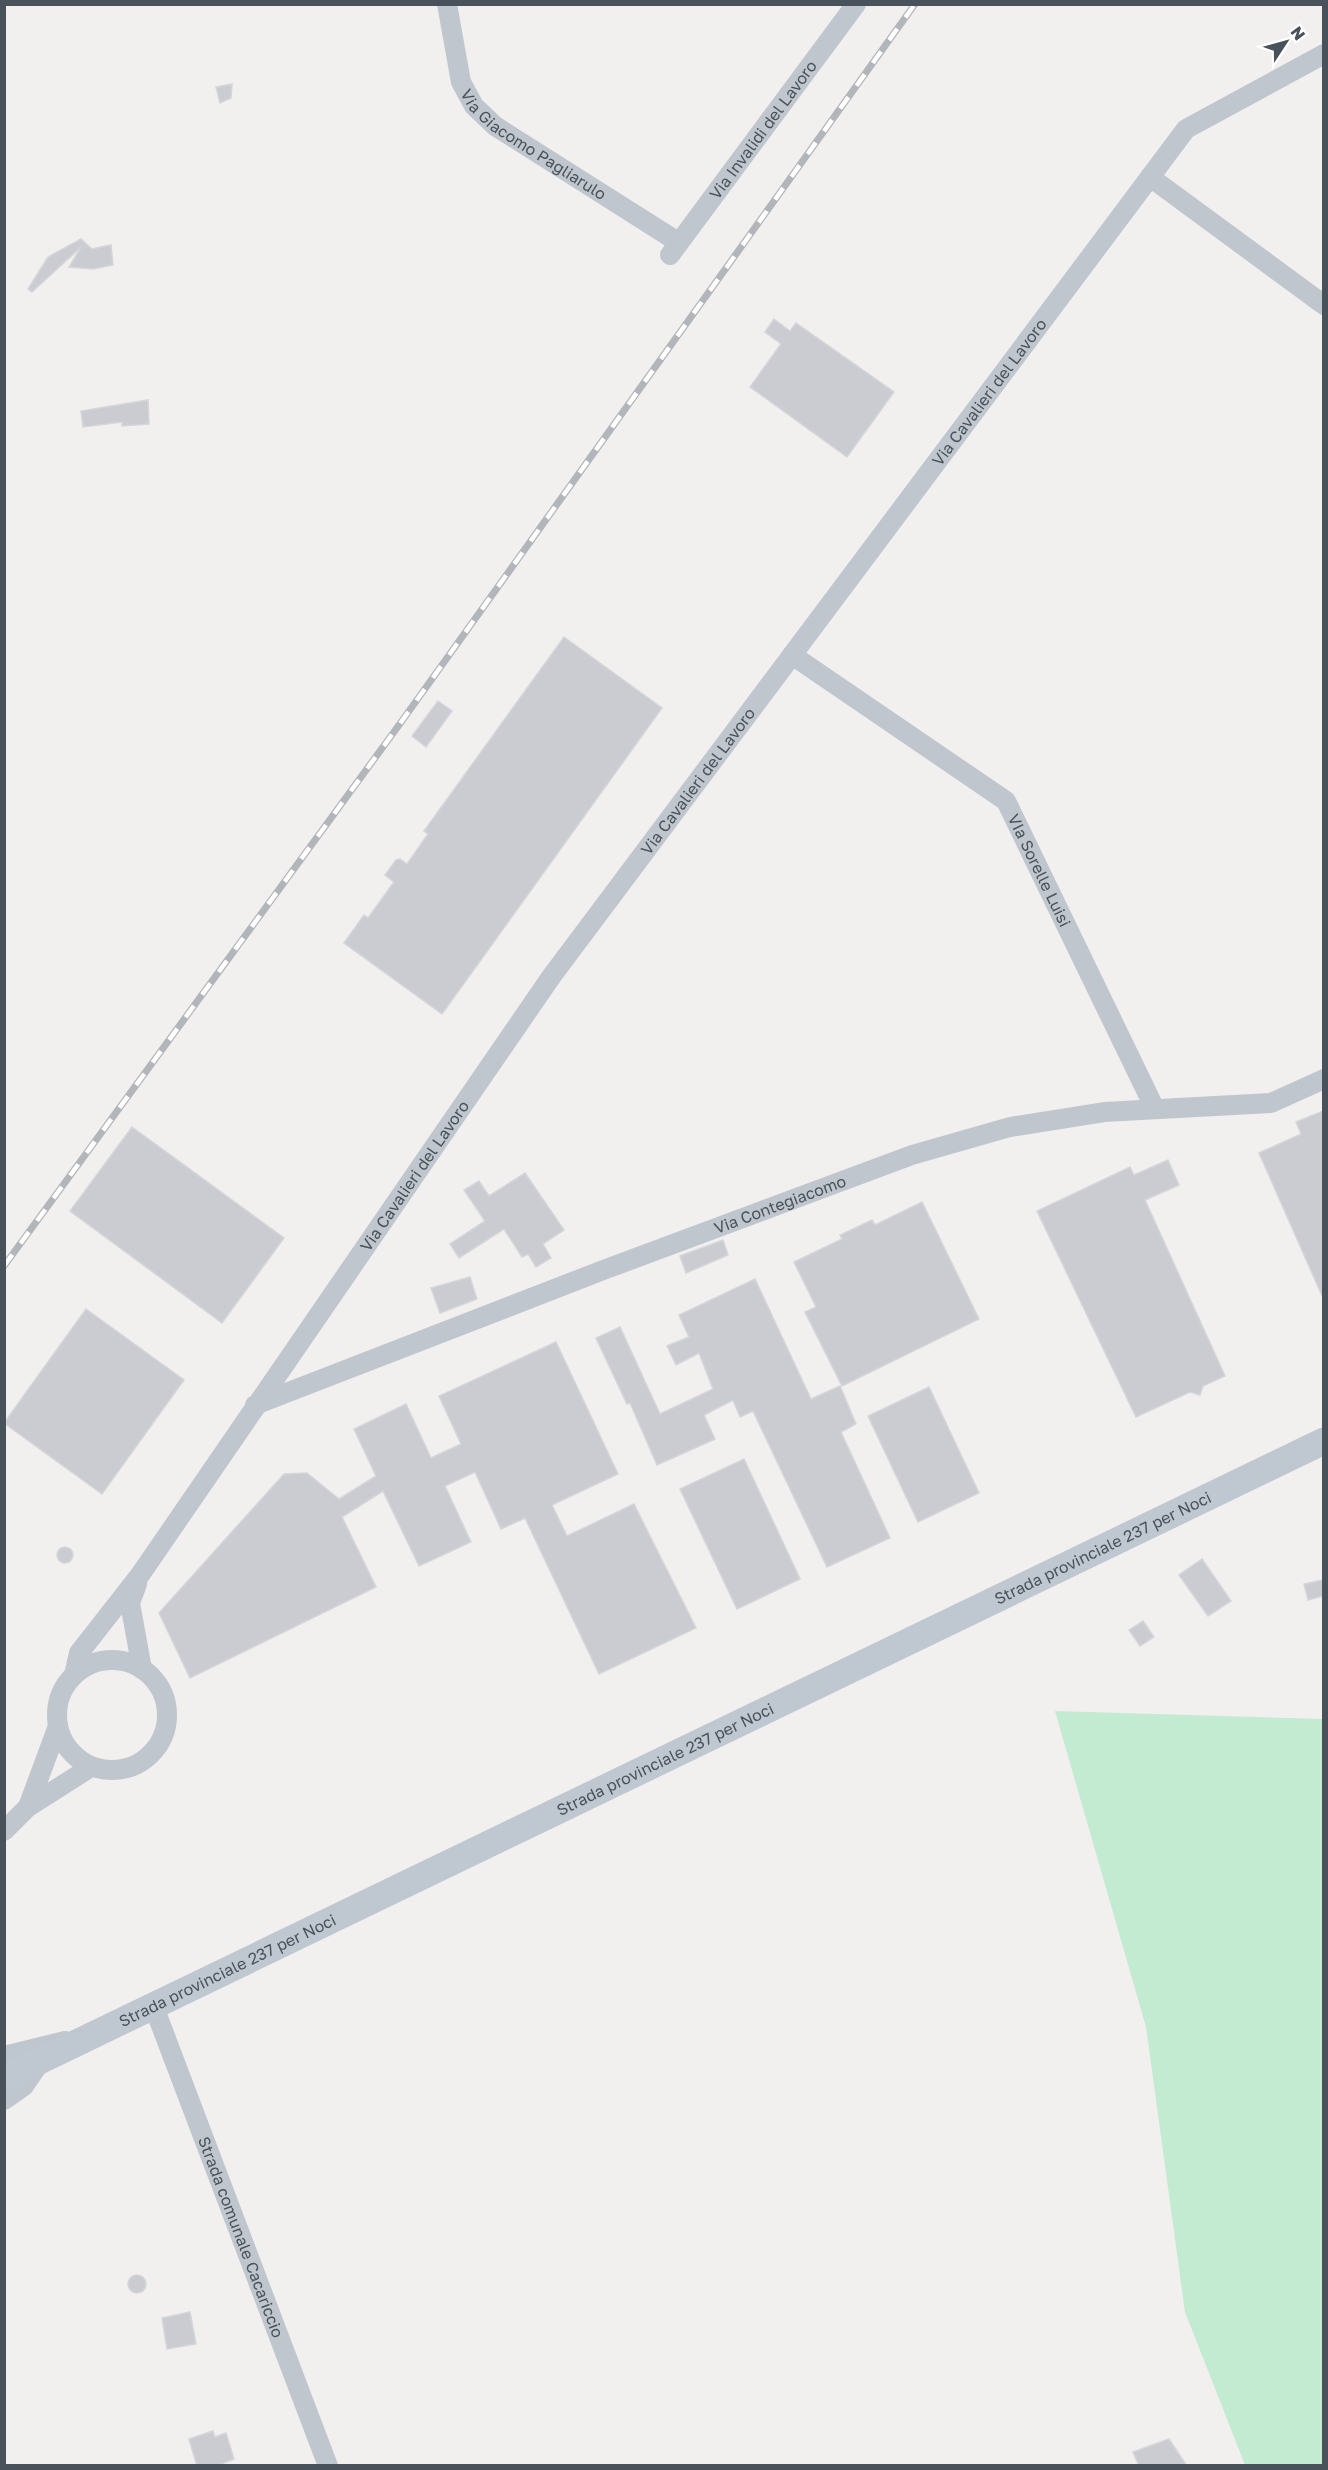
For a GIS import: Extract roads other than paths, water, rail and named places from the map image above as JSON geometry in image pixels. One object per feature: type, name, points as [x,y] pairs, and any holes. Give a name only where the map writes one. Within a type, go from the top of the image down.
[{"type":"main road","name":"Strada provinciale 237 per Noci","points":[[4,2078],[1323,1441]]},
{"type":"street","name":"Via Giacomo Pagliarulo","points":[[447,4],[461,82],[474,106],[495,126],[674,248]]},
{"type":"street","name":"Via Invalidi del Lavoro","points":[[674,248],[856,4]]},
{"type":"street","name":"Via Cavalieri del Lavoro","points":[[28,1807],[58,1726],[57,1708],[63,1690],[74,1675],[79,1653],[140,1575],[551,977],[1186,129],[1323,54]]},
{"type":"street","points":[[1150,177],[1323,305]]},
{"type":"street","name":"VIa Sorelle Luisi","points":[[792,655],[1006,801],[1155,1109]]},
{"type":"street","name":"Via Contegiacomo","points":[[255,1405],[606,1269],[912,1155],[1010,1127],[1104,1112],[1271,1103],[1323,1079]]},
{"type":"street","name":"Via Cavalieri del Lavoro","points":[[140,1575],[130,1603],[142,1669]]},
{"type":"street","points":[[58,1726],[64,1743],[76,1757],[91,1767],[109,1771],[127,1769],[144,1761],[161,1741],[168,1715],[165,1697],[156,1681],[142,1669],[125,1661],[107,1660],[89,1665],[74,1675]]},
{"type":"street","points":[[4,1831],[28,1807],[91,1767]]},
{"type":"street","name":"Strada comunale Cacariccio","points":[[154,2007],[328,2466]]},
{"type":"street","points":[[4,2056],[33,2047],[94,2035]]},
{"type":"street","points":[[4,2100],[24,2085],[41,2061]]},
{"type":"railway","points":[[4,1266],[399,725],[915,4]]}]
